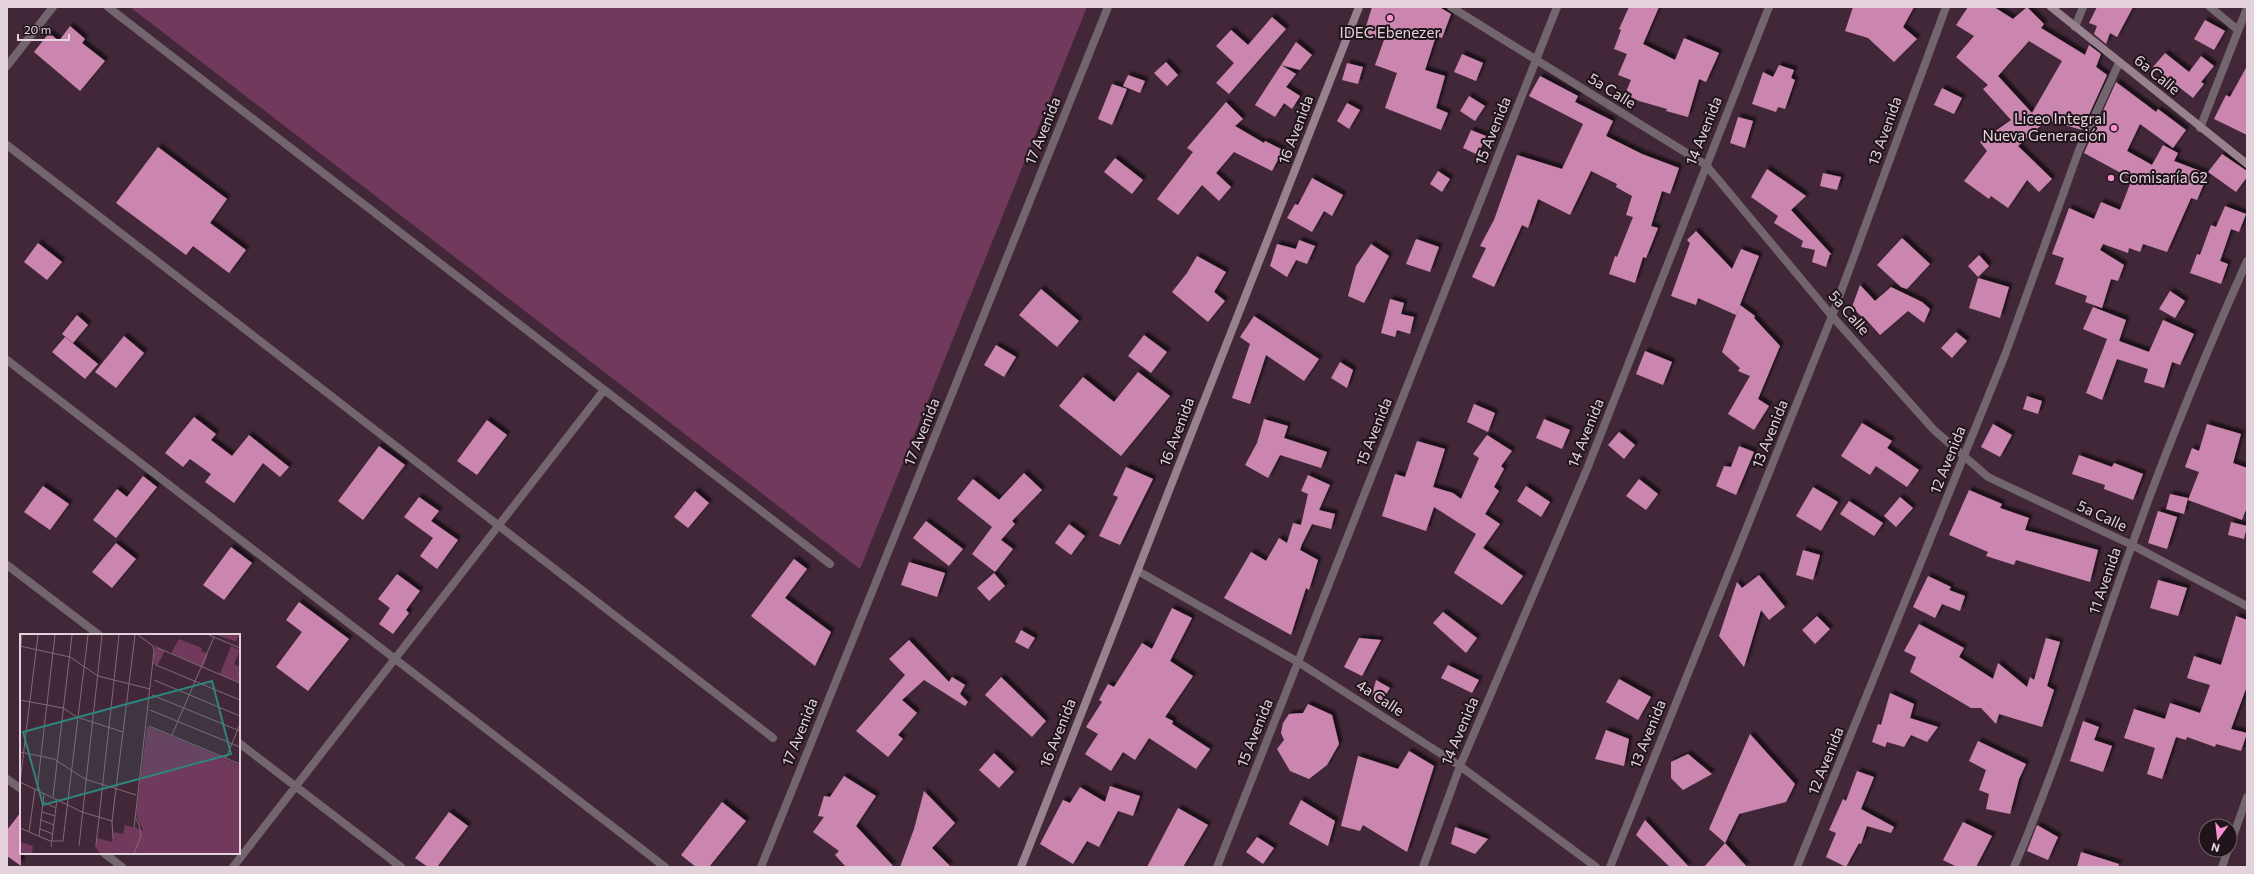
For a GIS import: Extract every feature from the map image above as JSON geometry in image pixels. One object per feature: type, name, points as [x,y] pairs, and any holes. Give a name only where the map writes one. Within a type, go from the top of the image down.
[{"type":"main road","name":"16 Avenida","points":[[1021,867],[1359,7]]},
{"type":"main road","name":"6a Calle","points":[[2051,7],[2200,128],[2247,164]]},
{"type":"street","points":[[7,66],[53,7]]},
{"type":"street","points":[[108,7],[830,564]]},
{"type":"street","name":"17 Avenida","points":[[761,867],[1108,7]]},
{"type":"street","name":"5a Calle","points":[[1451,7],[1706,165],[1832,316],[1934,430],[1988,477],[2132,545],[2247,606]]},
{"type":"street","name":"15 Avenida","points":[[1217,867],[1557,7]]},
{"type":"street","name":"14 Avenida","points":[[1423,867],[1460,766],[1587,469],[1769,7]]},
{"type":"street","name":"13 Avenida","points":[[1610,867],[1832,316],[1946,7]]},
{"type":"street","points":[[2075,27],[2083,7]]},
{"type":"street","points":[[2210,7],[2238,30]]},
{"type":"street","points":[[2200,128],[2247,8]]},
{"type":"street","name":"12 Avenida","points":[[1797,867],[2005,355],[2079,150],[2120,63]]},
{"type":"street","points":[[7,145],[773,738]]},
{"type":"street","name":"11 Avenida","points":[[2014,867],[2033,823],[2084,685],[2132,545],[2199,370],[2247,261]]},
{"type":"street","points":[[7,360],[665,867]]},
{"type":"street","points":[[233,867],[604,390]]},
{"type":"street","points":[[7,564],[98,634]]},
{"type":"street","name":"4a Calle","points":[[1138,571],[1298,662],[1460,766],[1596,867]]},
{"type":"street","points":[[240,743],[401,867]]},
{"type":"street","points":[[7,779],[20,788]]},
{"type":"street","points":[[2238,822],[2247,797]]},
{"type":"street","points":[[105,854],[122,867]]},
{"type":"shaded area","points":[[130,7],[1087,7],[860,569]]},
{"type":"building","points":[[1372,7],[1439,7],[1451,14],[1442,38],[1436,36],[1425,70],[1445,76],[1436,108],[1448,113],[1441,130],[1385,108],[1397,73],[1375,65],[1384,40],[1364,33]]},
{"type":"building","points":[[1629,7],[1659,7],[1643,44],[1675,60],[1684,38],[1719,53],[1706,82],[1699,79],[1688,117],[1666,111],[1667,109],[1639,101],[1625,94],[1631,80],[1618,75],[1627,54],[1614,49],[1621,30],[1619,29]]},
{"type":"building","points":[[1853,7],[1914,7],[1903,27],[1917,39],[1894,62],[1868,38],[1845,31]]},
{"type":"building","points":[[1968,7],[1994,7],[2013,19],[2027,7],[2044,24],[2041,28],[2085,55],[2089,45],[2101,54],[2096,67],[2107,75],[2082,130],[2047,120],[2018,146],[2052,179],[2039,192],[2027,180],[2008,208],[1991,196],[1989,199],[1964,181],[1987,151],[1980,142],[2011,120],[1983,89],[1988,85],[1956,57],[1974,36],[1956,25]],"holes":[[[2029,41],[2062,61],[2032,113],[1998,76]]]},
{"type":"building","points":[[2097,7],[2133,7],[2117,37],[2110,33],[2106,44],[2094,34],[2097,26],[2089,23]]},
{"type":"building","points":[[1272,17],[1286,29],[1229,94],[1216,83],[1234,63],[1216,46],[1231,30],[1248,45]]},
{"type":"building","points":[[2205,20],[2225,31],[2214,50],[2194,39]]},
{"type":"building","points":[[70,26],[85,39],[82,43],[105,61],[80,91],[34,52],[49,33],[59,41]]},
{"type":"building","points":[[1296,42],[1312,55],[1300,70],[1281,65]]},
{"type":"building","points":[[2165,53],[2189,72],[2201,56],[2214,66],[2201,82],[2204,84],[2193,98],[2153,67]]},
{"type":"building","points":[[1462,54],[1483,63],[1476,81],[1454,72]]},
{"type":"building","points":[[1166,62],[1178,75],[1167,86],[1154,73]]},
{"type":"building","points":[[1347,63],[1363,67],[1358,84],[1342,80]]},
{"type":"building","points":[[1281,65],[1296,74],[1286,87],[1300,96],[1292,109],[1284,103],[1275,117],[1255,105]]},
{"type":"building","points":[[1779,65],[1794,70],[1791,78],[1795,80],[1785,109],[1778,107],[1776,112],[1752,104],[1763,72],[1773,77]]},
{"type":"building","points":[[2247,66],[2247,135],[2214,119],[2226,95],[2230,97]]},
{"type":"building","points":[[1128,75],[1145,81],[1140,93],[1123,86]]},
{"type":"building","points":[[1540,76],[1578,96],[1575,102],[1613,121],[1606,136],[1642,154],[1679,168],[1670,194],[1662,191],[1651,226],[1658,228],[1646,258],[1643,257],[1635,283],[1609,274],[1615,256],[1617,257],[1633,217],[1626,215],[1632,196],[1616,187],[1617,184],[1591,171],[1570,215],[1538,199],[1528,228],[1522,225],[1494,287],[1472,277],[1486,248],[1480,246],[1494,220],[1517,155],[1562,169],[1583,124],[1529,96]]},
{"type":"building","points":[[2116,82],[2156,112],[2158,109],[2186,130],[2173,148],[2140,124],[2127,151],[2152,165],[2163,145],[2178,153],[2174,161],[2208,174],[2197,200],[2191,198],[2167,252],[2143,244],[2140,252],[2129,248],[2128,253],[2103,244],[2100,250],[2124,265],[2118,281],[2111,279],[2102,308],[2085,302],[2087,296],[2055,284],[2064,258],[2052,254],[2069,208],[2094,219],[2101,202],[2120,210],[2132,179],[2084,153]]},
{"type":"building","points":[[1112,84],[1127,89],[1112,125],[1098,119]]},
{"type":"building","points":[[1942,88],[1962,98],[1954,114],[1934,105]]},
{"type":"building","points":[[1469,96],[1485,106],[1475,121],[1460,111]]},
{"type":"building","points":[[1226,102],[1243,119],[1235,126],[1264,143],[1265,141],[1283,150],[1272,171],[1234,152],[1216,173],[1231,187],[1219,201],[1202,185],[1178,215],[1157,199],[1193,152],[1187,148]]},
{"type":"building","points":[[1347,103],[1360,110],[1349,129],[1337,121]]},
{"type":"building","points":[[1738,117],[1753,121],[1745,148],[1730,143]]},
{"type":"building","points":[[1471,130],[1486,136],[1478,155],[1463,148]]},
{"type":"building","points":[[158,147],[227,199],[210,223],[246,250],[229,273],[193,246],[186,255],[116,203]]},
{"type":"building","points":[[2222,154],[2247,171],[2247,177],[2236,192],[2208,172]]},
{"type":"building","points":[[1115,158],[1143,180],[1132,194],[1104,172]]},
{"type":"building","points":[[1767,169],[1806,196],[1791,210],[1832,255],[1830,254],[1826,267],[1812,262],[1815,250],[1801,247],[1803,241],[1774,223],[1778,216],[1751,197]]},
{"type":"building","points":[[1438,171],[1450,179],[1442,192],[1430,184]]},
{"type":"building","points":[[1823,173],[1841,177],[1837,190],[1820,186]]},
{"type":"building","points":[[1312,178],[1343,195],[1332,216],[1324,211],[1312,232],[1287,218],[1295,204],[1298,205]]},
{"type":"building","points":[[2225,206],[2246,214],[2239,232],[2231,229],[2220,261],[2228,264],[2221,284],[2190,273],[2197,254],[2200,255],[2211,225],[2216,227]]},
{"type":"building","points":[[1696,231],[1732,269],[1741,249],[1759,256],[1736,315],[1698,298],[1696,305],[1671,296],[1690,243],[1687,240]]},
{"type":"building","points":[[1902,238],[1930,264],[1907,289],[1901,287],[1877,265]]},
{"type":"building","points":[[1416,239],[1439,247],[1430,272],[1406,264]]},
{"type":"building","points":[[1299,240],[1315,246],[1307,264],[1296,260],[1287,277],[1270,266],[1277,244],[1296,249]]},
{"type":"building","points":[[38,243],[62,262],[47,280],[24,262]]},
{"type":"building","points":[[1371,244],[1389,256],[1364,303],[1348,296],[1356,266]]},
{"type":"building","points":[[1979,255],[1989,266],[1978,277],[1968,266]]},
{"type":"building","points":[[1197,256],[1226,272],[1214,292],[1225,301],[1208,322],[1172,292],[1187,273]]},
{"type":"building","points":[[1978,278],[2009,287],[2000,318],[1969,308]]},
{"type":"building","points":[[1860,285],[1875,301],[1891,287],[1922,302],[1930,309],[1924,323],[1908,311],[1880,335],[1863,316],[1862,317],[1852,307]]},
{"type":"building","points":[[1041,289],[1079,321],[1057,347],[1019,315]]},
{"type":"building","points":[[2170,291],[2185,301],[2175,318],[2159,309]]},
{"type":"building","points":[[1390,299],[1404,303],[1401,314],[1414,317],[1410,334],[1397,330],[1395,337],[1381,333]]},
{"type":"building","points":[[1740,305],[1755,316],[1754,318],[1780,346],[1758,399],[1769,406],[1754,430],[1728,414],[1750,376],[1738,371],[1740,368],[1722,352]]},
{"type":"building","points":[[2093,307],[2126,320],[2119,341],[2149,352],[2163,320],[2194,334],[2180,365],[2172,362],[2164,388],[2144,382],[2148,369],[2117,359],[2102,400],[2086,393],[2107,339],[2083,329]]},
{"type":"building","points":[[77,315],[88,325],[73,343],[62,334]]},
{"type":"building","points":[[1254,316],[1319,359],[1304,381],[1266,355],[1250,404],[1232,398],[1250,344],[1240,337]]},
{"type":"building","points":[[1956,332],[1967,341],[1952,358],[1941,348]]},
{"type":"building","points":[[1144,335],[1167,352],[1151,373],[1128,356]]},
{"type":"building","points":[[124,336],[144,353],[116,388],[95,372]]},
{"type":"building","points":[[65,337],[98,364],[85,379],[52,352]]},
{"type":"building","points":[[996,345],[1016,357],[1004,377],[984,365]]},
{"type":"building","points":[[1645,351],[1672,362],[1663,385],[1636,374]]},
{"type":"building","points":[[1340,362],[1353,370],[1347,388],[1331,378]]},
{"type":"building","points":[[1138,372],[1170,396],[1121,456],[1059,406],[1083,377],[1114,402]]},
{"type":"building","points":[[2027,396],[2042,401],[2038,414],[2023,409]]},
{"type":"building","points":[[1474,404],[1495,413],[1488,432],[1467,422]]},
{"type":"building","points":[[194,417],[216,434],[211,440],[232,456],[249,435],[289,467],[280,477],[263,463],[234,503],[205,482],[211,474],[190,459],[183,467],[165,453]]},
{"type":"building","points":[[1264,419],[1288,426],[1284,438],[1327,452],[1321,468],[1280,455],[1268,478],[1245,465],[1257,443]]},
{"type":"building","points":[[1544,419],[1570,430],[1562,449],[1536,438]]},
{"type":"building","points":[[487,420],[507,435],[477,475],[457,461]]},
{"type":"building","points":[[1862,423],[1892,441],[1887,448],[1919,470],[1907,487],[1876,466],[1870,475],[1841,456]]},
{"type":"building","points":[[1993,424],[2012,435],[2000,457],[1981,447]]},
{"type":"building","points":[[2207,424],[2241,434],[2233,463],[2247,468],[2247,507],[2242,520],[2188,500],[2199,472],[2185,467],[2192,448],[2199,451]]},
{"type":"building","points":[[1619,432],[1635,445],[1624,459],[1608,445]]},
{"type":"building","points":[[1487,435],[1512,451],[1501,466],[1504,469],[1494,487],[1499,491],[1485,514],[1500,524],[1483,548],[1523,576],[1502,605],[1454,573],[1476,534],[1434,507],[1426,531],[1382,516],[1395,474],[1405,477],[1417,441],[1445,449],[1433,487],[1453,493],[1461,499],[1479,458],[1473,454]]},
{"type":"building","points":[[379,446],[405,465],[363,520],[338,501]]},
{"type":"building","points":[[1739,446],[1754,452],[1736,495],[1716,486],[1724,466],[1731,467]]},
{"type":"building","points":[[2079,455],[2112,467],[2114,463],[2143,474],[2133,500],[2104,489],[2105,485],[2072,474]]},
{"type":"building","points":[[1126,467],[1153,479],[1120,545],[1099,536],[1118,497],[1113,495]]},
{"type":"building","points":[[1024,473],[1042,490],[1012,521],[1015,524],[1001,540],[1013,549],[995,572],[972,554],[992,527],[957,499],[973,479],[999,500]]},
{"type":"building","points":[[1308,475],[1330,485],[1319,510],[1335,514],[1331,529],[1312,524],[1302,544],[1300,550],[1318,560],[1309,590],[1306,588],[1291,635],[1224,598],[1251,552],[1266,561],[1279,538],[1287,543],[1293,523],[1301,525],[1308,494],[1301,491]]},
{"type":"building","points":[[143,476],[157,487],[116,538],[93,520],[117,489],[127,497]]},
{"type":"building","points":[[1639,479],[1658,494],[1646,510],[1626,496]]},
{"type":"building","points":[[43,486],[69,504],[50,530],[24,512]]},
{"type":"building","points":[[1526,486],[1550,502],[1541,517],[1517,501]]},
{"type":"building","points":[[1813,487],[1838,502],[1821,531],[1796,516]]},
{"type":"building","points":[[1969,490],[2002,504],[2000,508],[2029,518],[2025,530],[2098,550],[2090,582],[2016,560],[2014,565],[1986,556],[1988,552],[1949,535]]},
{"type":"building","points":[[695,491],[709,503],[688,528],[674,517]]},
{"type":"building","points":[[2170,494],[2188,498],[2184,514],[2166,509]]},
{"type":"building","points":[[419,497],[439,511],[431,521],[458,540],[437,569],[420,556],[433,538],[404,517]]},
{"type":"building","points":[[1900,497],[1913,508],[1896,527],[1884,516]]},
{"type":"building","points":[[1849,501],[1883,523],[1874,536],[1840,514]]},
{"type":"building","points":[[2158,511],[2177,517],[2167,549],[2148,543]]},
{"type":"building","points":[[926,521],[963,549],[949,566],[913,538]]},
{"type":"building","points":[[2231,522],[2247,526],[2244,539],[2228,535]]},
{"type":"building","points":[[1069,524],[1085,536],[1071,555],[1055,543]]},
{"type":"building","points":[[116,543],[136,559],[112,588],[92,572]]},
{"type":"building","points":[[231,547],[252,563],[224,600],[203,585]]},
{"type":"building","points":[[1803,550],[1820,555],[1813,580],[1796,575]]},
{"type":"building","points":[[794,559],[807,569],[785,598],[831,632],[815,666],[751,616]]},
{"type":"building","points":[[909,562],[945,573],[937,597],[901,585]]},
{"type":"building","points":[[994,573],[1005,586],[989,601],[977,588]]},
{"type":"building","points":[[397,574],[420,591],[406,610],[409,613],[393,634],[379,624],[390,608],[378,599]]},
{"type":"building","points":[[1759,575],[1785,607],[1769,620],[1761,610],[1744,667],[1719,636],[1737,582],[1742,588]]},
{"type":"building","points":[[1928,576],[1951,587],[1949,590],[1965,596],[1960,611],[1942,604],[1935,618],[1913,607]]},
{"type":"building","points":[[2158,580],[2187,588],[2178,616],[2150,608]]},
{"type":"building","points":[[299,602],[349,639],[308,691],[276,667],[302,632],[286,620]]},
{"type":"building","points":[[1172,608],[1192,618],[1170,661],[1193,676],[1165,717],[1173,721],[1172,724],[1210,749],[1196,769],[1149,738],[1135,760],[1123,752],[1111,771],[1085,754],[1098,734],[1086,727],[1102,702],[1099,700],[1108,684],[1114,687],[1142,643],[1152,649]]},
{"type":"building","points":[[1443,612],[1477,638],[1466,653],[1433,623]]},
{"type":"building","points":[[1817,616],[1830,629],[1815,644],[1802,630]]},
{"type":"building","points":[[2236,616],[2247,620],[2247,686],[2231,729],[2247,733],[2241,751],[2216,744],[2215,747],[2187,737],[2186,740],[2176,737],[2162,779],[2147,774],[2155,748],[2124,738],[2134,709],[2165,719],[2170,703],[2200,713],[2210,685],[2187,678],[2194,656],[2221,665]]},
{"type":"building","points":[[1919,624],[1964,648],[1959,657],[1993,679],[1998,663],[2027,687],[2030,677],[2034,680],[2046,638],[2060,642],[2047,686],[2054,690],[2042,727],[1999,714],[1996,724],[1981,708],[1971,708],[1910,672],[1916,657],[1904,651]]},
{"type":"building","points":[[1021,630],[1035,638],[1028,649],[1015,642]]},
{"type":"building","points":[[1359,638],[1381,640],[1362,676],[1344,667]]},
{"type":"building","points":[[909,640],[949,682],[952,677],[965,685],[960,694],[968,702],[965,706],[924,680],[902,700],[917,713],[898,735],[903,739],[888,757],[856,731],[905,675],[889,659]]},
{"type":"building","points":[[1448,665],[1479,680],[1472,693],[1441,678]]},
{"type":"building","points":[[1001,677],[1046,721],[1032,737],[985,695]]},
{"type":"building","points":[[1619,679],[1651,697],[1638,720],[1606,702]]},
{"type":"building","points":[[1376,680],[1390,688],[1382,701],[1372,695]]},
{"type":"building","points":[[1890,693],[1914,704],[1910,718],[1938,727],[1927,742],[1911,735],[1904,747],[1887,742],[1885,747],[1872,742],[1878,724],[1881,725]]},
{"type":"building","points":[[1308,704],[1332,715],[1339,744],[1327,765],[1309,779],[1290,771],[1277,749],[1284,740],[1281,733],[1283,723],[1289,714],[1303,713]]},
{"type":"building","points":[[2083,721],[2099,727],[2094,740],[2112,746],[2103,772],[2070,761]]},
{"type":"building","points":[[1606,730],[1629,739],[1624,766],[1595,759]]},
{"type":"building","points":[[1750,734],[1795,784],[1786,802],[1739,814],[1725,843],[1709,829]]},
{"type":"building","points":[[1978,741],[2026,764],[2019,779],[2010,814],[1986,809],[1989,794],[1979,790],[1986,770],[1969,761]]},
{"type":"building","points":[[1409,751],[1434,766],[1407,852],[1363,825],[1360,831],[1341,826],[1358,756],[1398,769]]},
{"type":"building","points":[[994,753],[1014,772],[999,788],[979,770]]},
{"type":"building","points":[[1688,754],[1712,774],[1683,790],[1671,778],[1671,762]]},
{"type":"building","points":[[1857,771],[1874,777],[1861,809],[1894,827],[1891,833],[1867,826],[1861,844],[1859,843],[1846,867],[1826,857],[1836,833],[1829,830],[1843,799],[1846,801]]},
{"type":"building","points":[[844,776],[876,796],[856,826],[894,867],[846,867],[835,855],[839,851],[813,832],[824,817],[818,816],[824,796],[830,797]]},
{"type":"building","points":[[1110,786],[1140,796],[1133,816],[1118,811],[1099,847],[1087,841],[1073,864],[1040,844],[1063,800],[1070,803],[1080,787],[1105,802]]},
{"type":"building","points":[[924,791],[955,823],[932,848],[951,867],[900,867],[914,829]]},
{"type":"building","points":[[1301,800],[1335,821],[1328,846],[1289,824]]},
{"type":"building","points":[[722,802],[746,821],[709,867],[696,867],[681,855]]},
{"type":"building","points":[[1178,808],[1208,825],[1183,867],[1147,867]]},
{"type":"building","points":[[449,812],[468,826],[437,867],[428,867],[415,858]]},
{"type":"building","points":[[20,813],[21,866],[7,856],[7,830]]},
{"type":"building","points":[[1645,820],[1689,867],[1670,867],[1636,835]]},
{"type":"building","points":[[1963,822],[1992,836],[1976,867],[1957,867],[1943,860]]},
{"type":"building","points":[[2037,825],[2058,837],[2048,860],[2027,851]]},
{"type":"building","points":[[1455,827],[1488,839],[1475,854],[1451,844]]},
{"type":"building","points":[[1257,837],[1274,848],[1263,864],[1246,852]]},
{"type":"building","points":[[1725,843],[1747,867],[1704,867]]},
{"type":"building","points":[[2081,852],[2119,864],[2118,867],[2077,867]]},
{"type":"place","name":"IDEC Ebenezer","points":[[1390,18]]},
{"type":"place","name":"Liceo Integral Nueva Generación","points":[[2114,128]]},
{"type":"place","name":"Comisaría 62","points":[[2111,178]]}]
